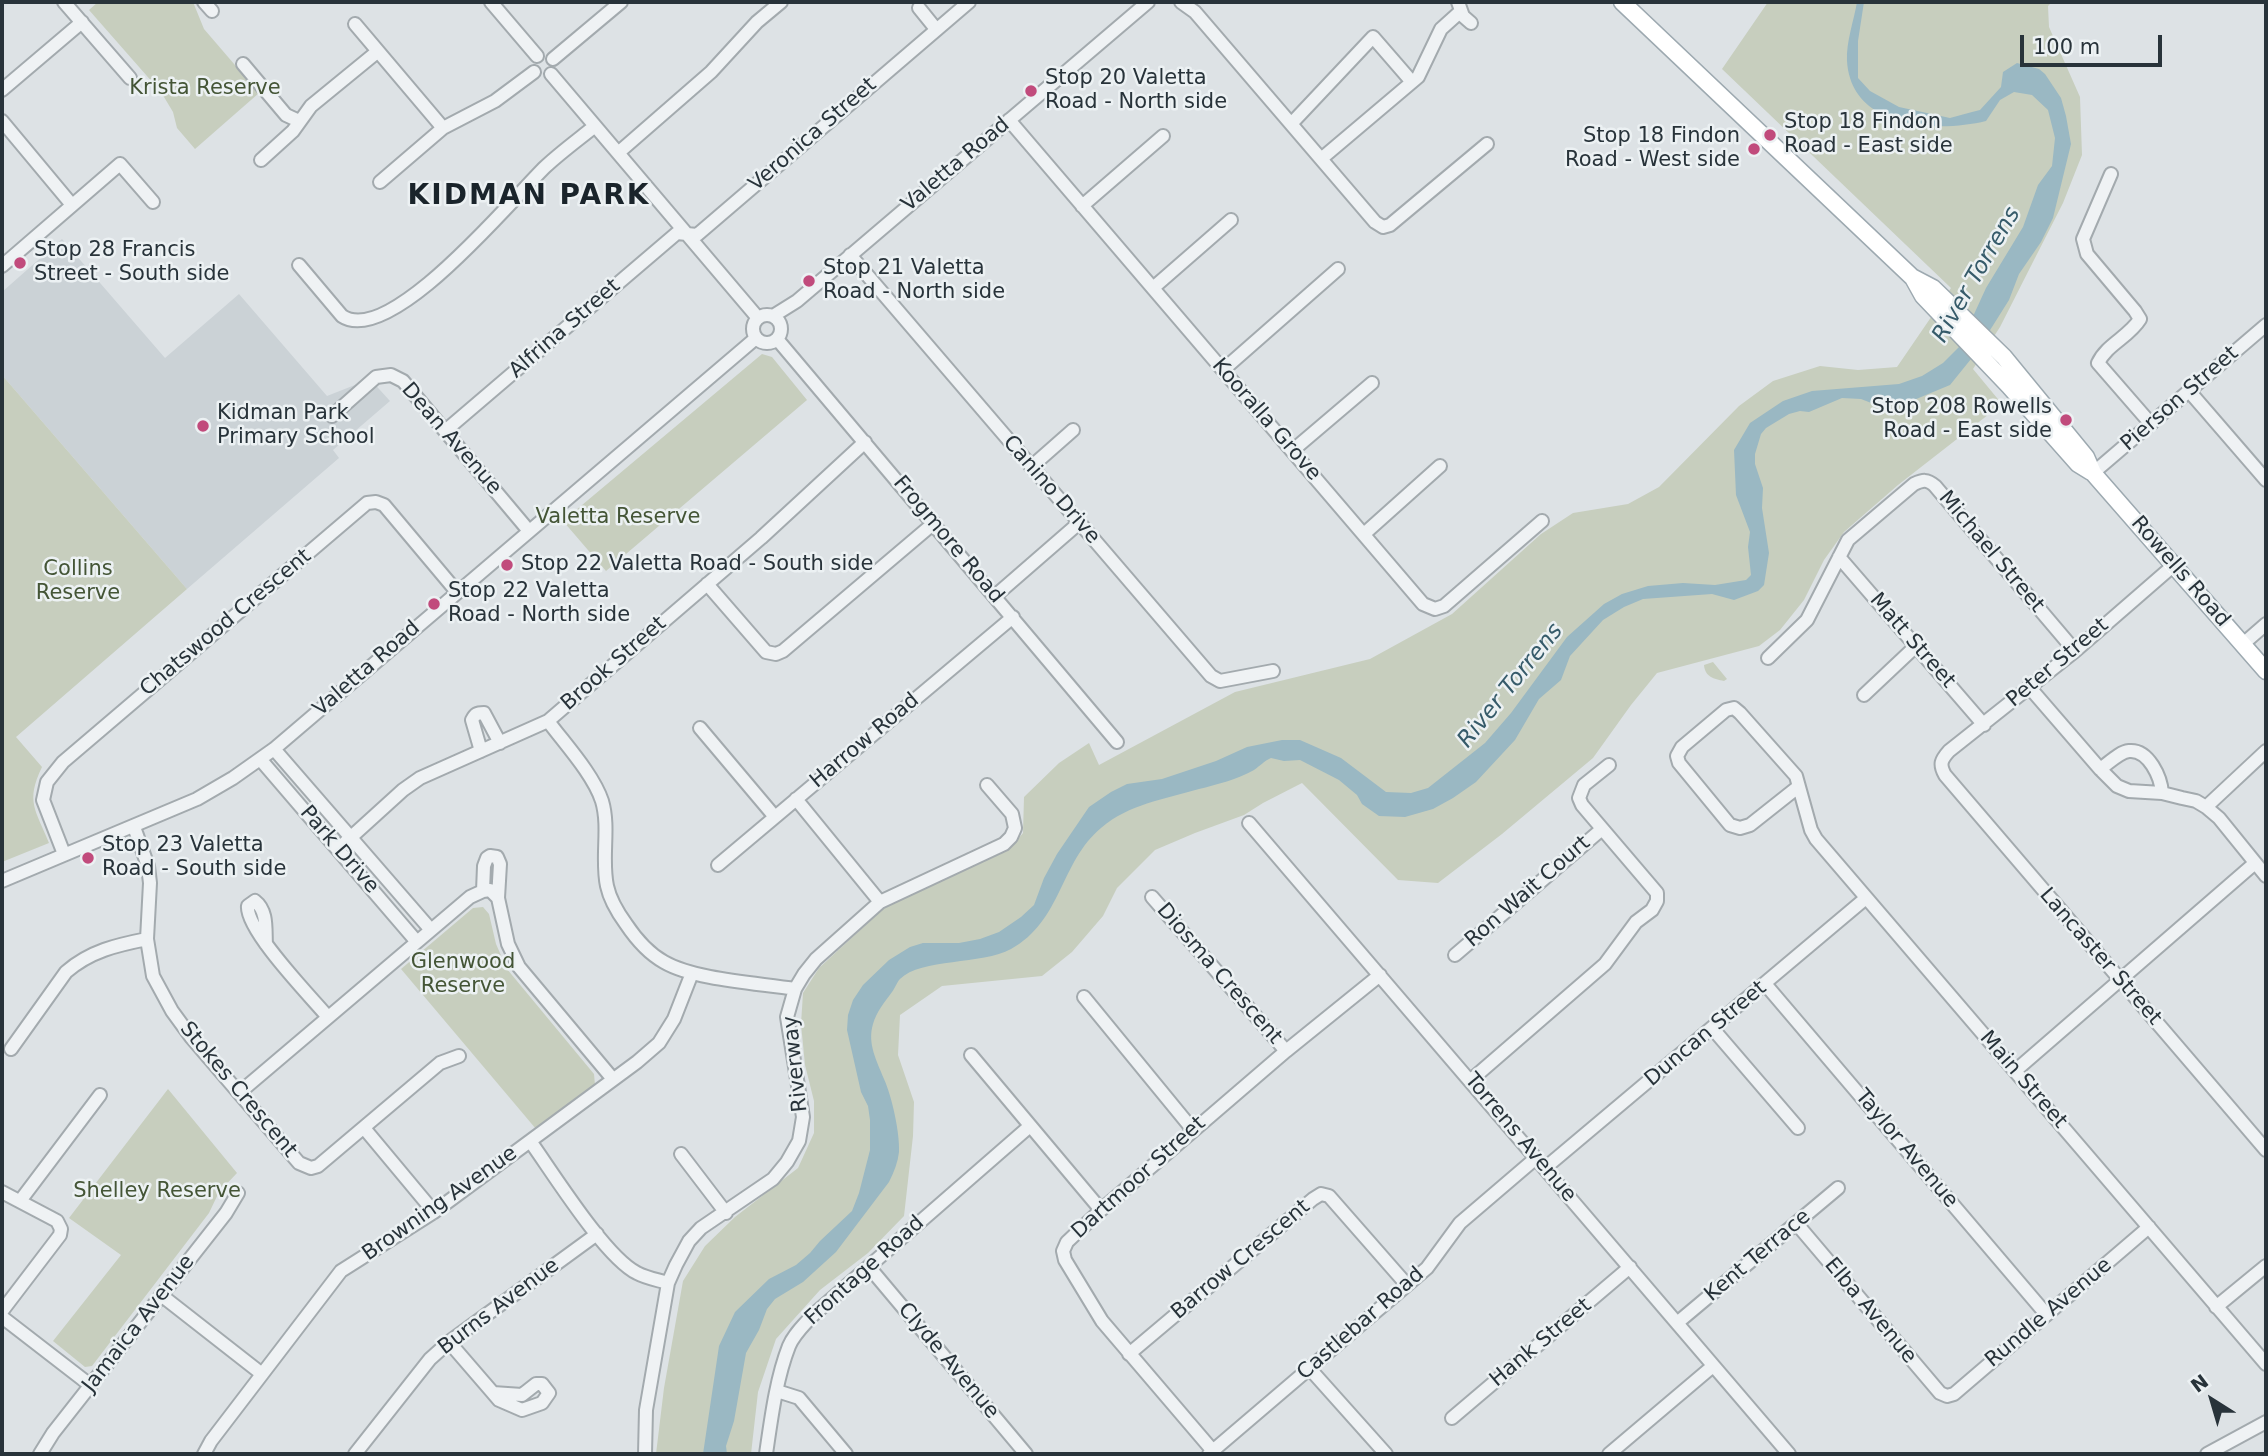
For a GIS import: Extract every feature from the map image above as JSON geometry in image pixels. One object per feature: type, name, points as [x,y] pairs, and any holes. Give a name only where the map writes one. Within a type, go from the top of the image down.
[{"type":"main road","name":"Rowells Road","points":[[1622,2],[1912,277],[1933,288],[1946,310],[2086,457],[2093,473],[2266,671]]},
{"type":"street","points":[[64,2],[130,78]]},
{"type":"street","points":[[491,2],[537,57]]},
{"type":"street","points":[[553,60],[621,2]]},
{"type":"street","points":[[618,153],[711,72],[757,22],[781,2]]},
{"type":"street","name":"Veronica Street","points":[[687,234],[697,235],[969,2]]},
{"type":"street","name":"Valetta Road","points":[[776,319],[1148,2]]},
{"type":"street","points":[[1181,2],[1194,7],[1375,222],[1383,227],[1390,225],[1487,144]]},
{"type":"street","points":[[1321,159],[1418,77],[1441,29],[1460,7],[1471,23]]},
{"type":"street","points":[[919,8],[936,29]]},
{"type":"street","points":[[2,90],[82,22]]},
{"type":"street","points":[[355,24],[443,128]]},
{"type":"street","points":[[1291,124],[1373,37],[1412,82]]},
{"type":"street","points":[[261,160],[293,131],[312,106],[377,52]]},
{"type":"street","points":[[545,54],[553,60],[555,68],[551,74],[542,77],[534,72],[532,64],[537,57],[545,54]]},
{"type":"street","points":[[243,64],[286,115],[299,121]]},
{"type":"street","points":[[380,182],[443,128],[495,101],[534,72]]},
{"type":"street","points":[[551,74],[758,318]]},
{"type":"street","name":"Kooralla Grove","points":[[1009,120],[1423,604],[1435,609],[1444,606],[1542,521]]},
{"type":"street","points":[[2,121],[6,134],[72,205]]},
{"type":"street","points":[[299,265],[342,316],[350,321],[359,321],[395,309],[466,250],[547,166],[595,126]]},
{"type":"street","points":[[1082,206],[1163,136]]},
{"type":"street","points":[[2,266],[120,164],[153,202]]},
{"type":"street","points":[[2111,174],[2083,239],[2087,254],[2140,319],[2134,328],[2103,352],[2098,363],[2151,424]]},
{"type":"street","points":[[1153,288],[1231,220]]},
{"type":"street","name":"Alfrina Street","points":[[445,431],[677,233],[687,234]]},
{"type":"street","name":"Canino Drive","points":[[850,255],[1211,676],[1220,681],[1273,671]]},
{"type":"street","points":[[1223,370],[1338,269]]},
{"type":"street","points":[[768,314],[776,319],[781,333],[777,339],[768,343],[756,338],[753,329],[758,318],[768,314]]},
{"type":"street","name":"Pierson Street","points":[[2093,473],[2266,325]]},
{"type":"street","name":"Valetta Road","points":[[2,881],[197,799],[274,749],[756,338]]},
{"type":"street","name":"Frogmore Road","points":[[777,339],[1117,742]]},
{"type":"street","name":"Dean Avenue","points":[[332,416],[376,377],[391,375],[402,381],[529,531]]},
{"type":"street","points":[[1293,451],[1372,383]]},
{"type":"street","points":[[2189,391],[2266,480]]},
{"type":"street","points":[[1031,467],[1073,430]]},
{"type":"street","name":"Brook Street","points":[[338,849],[420,778],[548,721],[707,584],[865,442]]},
{"type":"street","points":[[1363,534],[1440,466]]},
{"type":"street","name":"Michael Street","points":[[1768,658],[1807,620],[1848,540],[1922,481],[1929,481],[2075,651]]},
{"type":"street","name":"Chatswood Crescent","points":[[64,854],[43,800],[47,782],[63,762],[367,503],[384,505],[457,592]]},
{"type":"street","points":[[707,584],[766,652],[776,654],[783,651],[934,523]]},
{"type":"street","points":[[995,596],[1079,523]]},
{"type":"street","name":"Matt Street","points":[[1839,556],[1984,725]]},
{"type":"street","name":"Peter Street","points":[[1941,760],[2075,651],[2174,565]]},
{"type":"street","name":"Harrow Road","points":[[718,865],[1013,617]]},
{"type":"street","points":[[2243,644],[2266,624]]},
{"type":"street","points":[[1864,695],[1916,646]]},
{"type":"street","points":[[2030,688],[2117,786],[2129,791],[2162,793],[2196,801],[2206,807],[2266,876]]},
{"type":"street","name":"Main Street","points":[[1798,787],[1750,825],[1740,828],[1730,825],[1679,764],[1677,756],[1682,747],[1726,710],[1734,708],[1796,776],[1812,834],[2266,1364]]},
{"type":"street","points":[[481,751],[472,720],[474,715],[484,713],[500,743]]},
{"type":"street","points":[[548,721],[592,781],[601,800],[604,816],[603,863],[607,889],[618,913],[650,952],[665,963],[692,973],[795,989]]},
{"type":"street","points":[[700,728],[775,817]]},
{"type":"street","name":"Park Drive","points":[[274,749],[431,930]]},
{"type":"street","points":[[2100,769],[2130,751],[2140,754],[2149,761],[2159,776],[2162,793]]},
{"type":"street","points":[[2206,807],[2266,751]]},
{"type":"street","name":"Park Drive","points":[[260,759],[417,942]]},
{"type":"street","name":"Lancaster Street","points":[[1941,760],[1945,775],[2266,1150]]},
{"type":"street","points":[[1471,1080],[1605,964],[1636,922],[1652,910],[1657,901],[1657,893],[1582,805],[1579,798],[1584,785],[1609,765]]},
{"type":"street","name":"Riverway","points":[[645,1454],[646,1410],[668,1283],[676,1265],[689,1241],[702,1228],[773,1180],[799,1141],[803,1117],[787,1017],[795,989],[816,959],[880,902],[1004,844],[1011,837],[1015,828],[1012,814],[987,785]]},
{"type":"street","points":[[796,800],[880,902]]},
{"type":"street","name":"Torrens Avenue","points":[[1249,823],[1789,1454]]},
{"type":"street","name":"Stokes Crescent","points":[[134,827],[149,874],[147,939],[153,976],[172,1011],[191,1037],[299,1163],[311,1168],[318,1166],[440,1063],[459,1056]]},
{"type":"street","name":"Ron Wait Court","points":[[1455,955],[1602,829]]},
{"type":"street","points":[[483,891],[485,862],[487,858],[494,856],[500,864],[498,898],[508,944],[519,967],[612,1078]]},
{"type":"street","points":[[2015,1071],[2255,863]]},
{"type":"street","points":[[239,1093],[470,897],[490,890],[498,898]]},
{"type":"street","name":"Diosma Crescent","points":[[1152,897],[1286,1051]]},
{"type":"street","name":"Duncan Street","points":[[1545,1168],[1766,985],[1866,898]]},
{"type":"street","points":[[11,1049],[66,972],[77,963],[112,946],[147,939]]},
{"type":"street","points":[[266,944],[327,1016]]},
{"type":"street","name":"Browning Avenue","points":[[204,1454],[211,1441],[341,1271],[435,1212],[637,1062],[659,1043],[674,1019],[692,973]]},
{"type":"street","name":"Dartmoor Street","points":[[1211,1453],[1102,1321],[1065,1260],[1063,1251],[1067,1242],[1101,1210],[1286,1051],[1380,975]]},
{"type":"street","name":"Taylor Avenue","points":[[1766,985],[2046,1314]]},
{"type":"street","points":[[1084,997],[1193,1130]]},
{"type":"street","points":[[1713,1029],[1798,1128]]},
{"type":"street","points":[[971,1055],[1101,1210]]},
{"type":"street","points":[[20,1201],[100,1095]]},
{"type":"street","name":"Frontage Road","points":[[766,1454],[777,1391],[789,1347],[796,1333],[812,1316],[1030,1126]]},
{"type":"street","points":[[364,1128],[435,1212]]},
{"type":"street","points":[[530,1141],[619,1260],[636,1273],[668,1283]]},
{"type":"street","points":[[681,1154],[726,1213]]},
{"type":"street","name":"Castlebar Road","points":[[1211,1453],[1427,1268],[1460,1223],[1536,1158]]},
{"type":"street","name":"Kent Terrace","points":[[1677,1324],[1838,1188]]},
{"type":"street","points":[[2,1192],[57,1221],[61,1229],[60,1234],[2,1311]]},
{"type":"street","name":"Jamaica Avenue","points":[[40,1454],[53,1433],[226,1213],[238,1194]]},
{"type":"street","name":"Barrow Crescent","points":[[1129,1354],[1321,1194],[1329,1196],[1406,1285]]},
{"type":"street","name":"Elba Avenue","points":[[1796,1223],[1940,1393],[1947,1396]]},
{"type":"street","name":"Rundle Avenue","points":[[1947,1396],[1954,1394],[2149,1227]]},
{"type":"street","name":"Burns Avenue","points":[[355,1454],[430,1359],[449,1342],[597,1234]]},
{"type":"street","points":[[2216,1307],[2266,1266]]},
{"type":"street","name":"Clyde Avenue","points":[[869,1267],[1026,1454]]},
{"type":"street","name":"Hank Street","points":[[1452,1418],[1630,1267]]},
{"type":"street","points":[[162,1295],[262,1374]]},
{"type":"street","points":[[2,1317],[90,1385]]},
{"type":"street","points":[[449,1342],[494,1393]]},
{"type":"street","points":[[1609,1454],[1713,1366]]},
{"type":"street","points":[[1310,1369],[1386,1454]]},
{"type":"street","points":[[777,1391],[799,1398],[846,1454]]},
{"type":"street","points":[[2207,1454],[2266,1422]]},
{"type":"shaded area","name":"Kidman Park Primary School","points":[[62,239],[165,358],[239,294],[327,396],[370,379],[390,401],[333,450],[339,458],[187,589],[2,375],[2,292]]},
{"type":"green space","name":"Krista Reserve","points":[[98,2],[193,2],[204,29],[259,93],[195,149],[177,128],[173,112],[161,92],[89,10]]},
{"type":"green space","points":[[1768,2],[2052,2],[2048,6],[2049,27],[2080,97],[2082,155],[2063,203],[2000,327],[1973,369],[2002,404],[1898,485],[1844,532],[1824,560],[1804,600],[1780,630],[1759,646],[1657,673],[1593,758],[1438,883],[1398,880],[1302,783],[1244,815],[1155,850],[1117,888],[1103,916],[1072,952],[1042,976],[942,986],[900,1015],[898,1055],[914,1102],[904,1216],[868,1253],[820,1290],[776,1339],[758,1392],[751,1454],[656,1454],[664,1388],[683,1281],[705,1246],[735,1217],[798,1168],[814,1133],[814,1101],[805,1065],[801,1024],[803,993],[819,968],[886,906],[1013,845],[1023,833],[1024,797],[1059,763],[1089,743],[1099,765],[1235,692],[1370,659],[1452,614],[1541,534],[1573,513],[1628,504],[1659,487],[1739,406],[1773,381],[1820,366],[1858,370],[1897,367],[1951,288],[1722,69]]},
{"type":"green space","name":"Valetta Reserve","points":[[762,354],[772,357],[807,400],[606,571],[563,521]]},
{"type":"green space","name":"Collins Reserve","points":[[2,375],[187,589],[16,737],[42,767],[33,798],[49,843],[2,862]]},
{"type":"green space","points":[[1713,662],[1727,679],[1724,681],[1708,675],[1704,665]]},
{"type":"green space","name":"Glenwood Reserve","points":[[483,907],[489,914],[496,944],[507,969],[594,1074],[595,1085],[536,1129],[401,969],[473,908]]},
{"type":"green space","name":"Shelley Reserve","points":[[168,1089],[237,1173],[219,1192],[209,1213],[92,1366],[85,1367],[53,1341],[121,1255],[69,1218]]},
{"type":"water","name":"River Torrens","points":[[1857,2],[1864,2],[1858,41],[1858,78],[1870,91],[1899,107],[1950,118],[1980,110],[2001,87],[2003,72],[2017,63],[2039,69],[2061,98],[2071,144],[2053,218],[2041,242],[2019,274],[2009,300],[1971,359],[1950,385],[1909,402],[1895,401],[1879,406],[1861,399],[1842,398],[1809,412],[1789,414],[1766,428],[1761,434],[1755,454],[1755,464],[1763,488],[1762,508],[1769,553],[1764,585],[1758,591],[1734,600],[1712,594],[1643,599],[1603,620],[1570,656],[1561,680],[1539,699],[1515,740],[1476,782],[1453,798],[1433,809],[1405,817],[1379,816],[1362,804],[1357,795],[1339,780],[1300,760],[1271,758],[1254,770],[1220,784],[1148,803],[1123,813],[1101,828],[1077,857],[1041,923],[1011,949],[999,954],[922,968],[900,979],[877,1015],[871,1031],[874,1052],[890,1095],[897,1125],[899,1152],[894,1171],[889,1182],[836,1252],[803,1282],[775,1299],[767,1309],[746,1353],[734,1421],[726,1446],[727,1454],[703,1454],[719,1346],[735,1312],[769,1279],[796,1265],[810,1253],[852,1211],[859,1193],[870,1150],[870,1120],[847,1030],[848,1015],[853,1000],[863,985],[889,960],[910,947],[923,943],[959,943],[980,939],[999,932],[1021,917],[1034,905],[1057,854],[1089,807],[1127,784],[1162,779],[1216,761],[1247,747],[1282,740],[1300,740],[1341,758],[1386,792],[1411,793],[1428,788],[1485,743],[1511,713],[1567,637],[1604,604],[1622,594],[1648,586],[1683,583],[1715,585],[1746,580],[1751,575],[1748,547],[1750,532],[1736,495],[1734,450],[1750,423],[1783,401],[1812,391],[1899,384],[1922,376],[1943,363],[1959,347],[1986,288],[2023,227],[2038,185],[2052,166],[2055,138],[2048,110],[2032,95],[2014,92],[2000,100],[1986,121],[1966,125],[1922,125],[1900,121],[1880,113],[1864,101],[1852,84],[1847,61]]},
{"type":"place","name":"Stop 20 Valetta Road - North side","points":[[1031,91]]},
{"type":"place","name":"Stop 18 Findon Road - East side","points":[[1770,135]]},
{"type":"place","name":"Stop 18 Findon Road - West side","points":[[1754,149]]},
{"type":"place","name":"Stop 28 Francis Street - South side","points":[[20,263]]},
{"type":"place","name":"Stop 21 Valetta Road - North side","points":[[809,281]]},
{"type":"place","name":"Stop 208 Rowells Road - East side","points":[[2066,420]]},
{"type":"place","name":"Kidman Park Primary School","points":[[203,426]]},
{"type":"place","name":"Stop 22 Valetta Road - South side","points":[[507,565]]},
{"type":"place","name":"Stop 22 Valetta Road - North side","points":[[434,604]]},
{"type":"place","name":"Stop 23 Valetta Road - South side","points":[[88,858]]},
{"type":"district","name":"KIDMAN PARK","points":[[529,197]]}]
